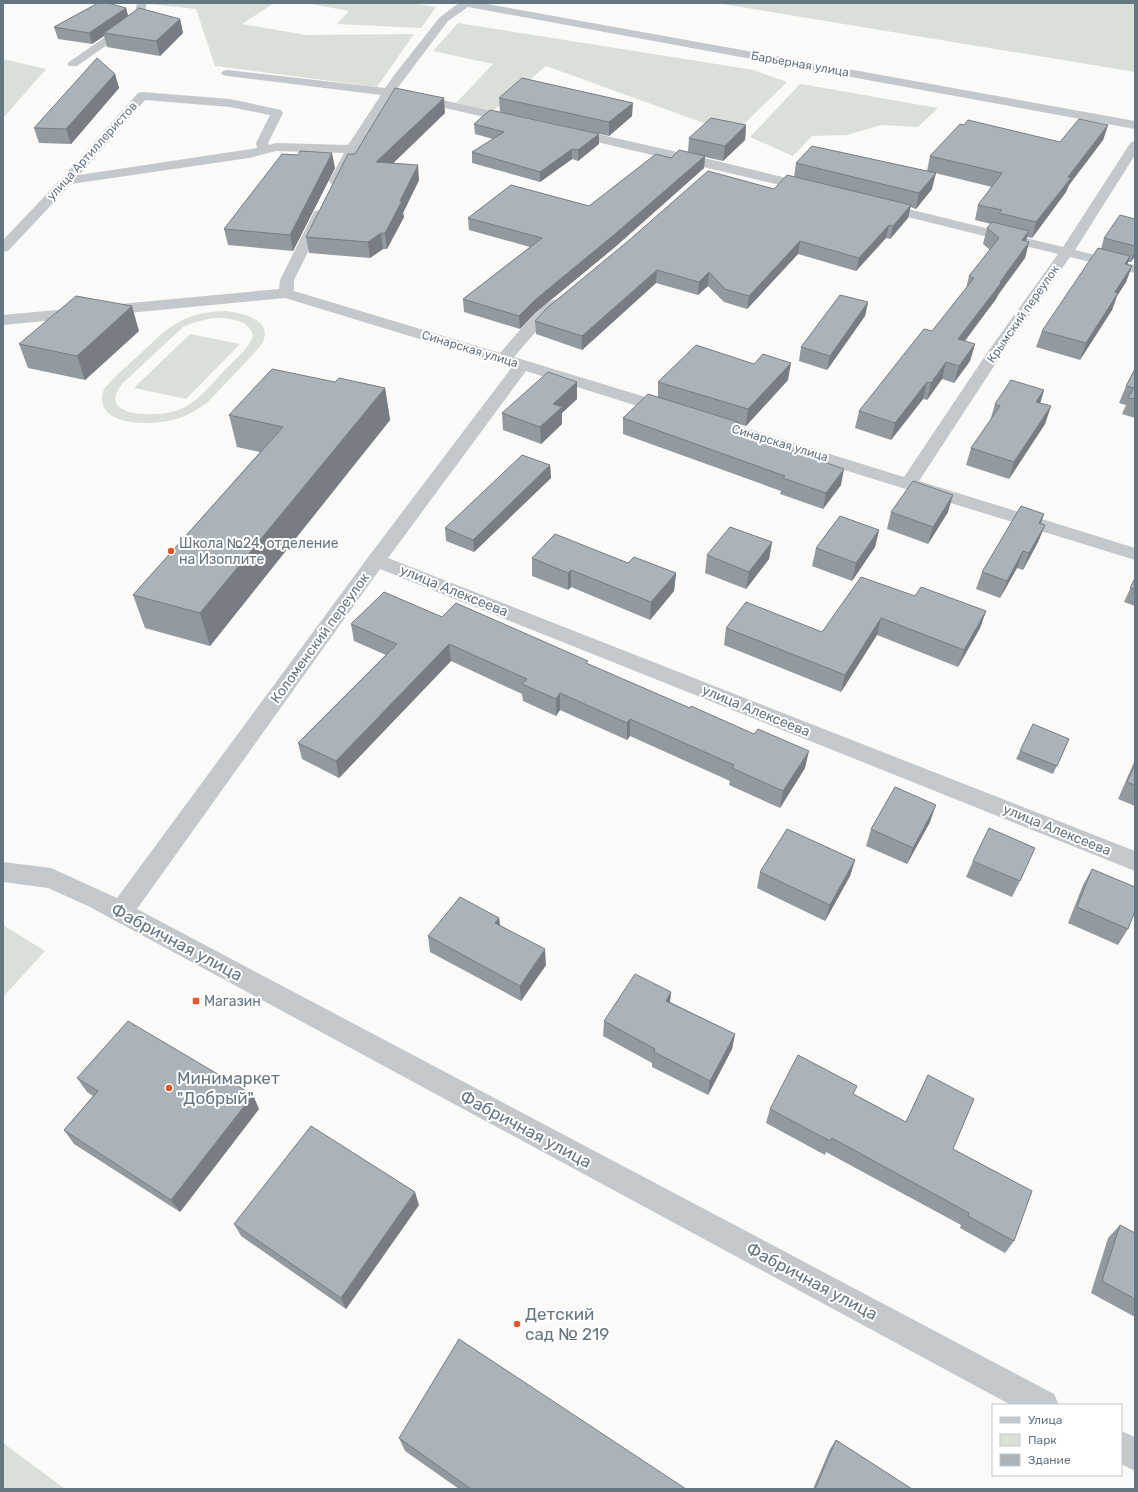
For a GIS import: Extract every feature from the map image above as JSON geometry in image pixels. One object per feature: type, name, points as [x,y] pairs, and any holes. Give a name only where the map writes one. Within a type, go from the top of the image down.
[{"type":"street","points":[[73,64],[139,18],[142,3]]},
{"type":"street","points":[[332,190],[352,149],[388,92],[444,19],[466,3]]},
{"type":"street","name":"Барьерная улица","points":[[466,3],[1135,125]]},
{"type":"street","points":[[227,73],[388,92],[526,122]]},
{"type":"street","name":"улица Артиллеристов","points":[[3,248],[67,181],[142,96],[230,103],[277,113],[262,143],[264,150]]},
{"type":"street","points":[[557,129],[717,165],[823,192]]},
{"type":"street","name":"Крымский переулок","points":[[909,483],[991,360],[1066,252],[1135,144]]},
{"type":"street","points":[[67,181],[249,154],[276,147],[352,149]]},
{"type":"street","points":[[705,175],[717,165]]},
{"type":"street","points":[[869,203],[1135,269]]},
{"type":"street","points":[[3,320],[286,293],[287,280],[325,204]]},
{"type":"street","name":"Синарская улица","points":[[286,293],[909,483],[1135,554]]},
{"type":"street","name":"Коломенский переулок","points":[[121,912],[376,560],[513,362],[541,317],[569,293]]},
{"type":"street","name":"улица Алексеева","points":[[376,560],[1135,861]]},
{"type":"street","name":"Фабричная улица","points":[[3,872],[51,878],[121,912],[1041,1404]]},
{"type":"street","points":[[1122,1448],[1135,1454]]},
{"type":"green space","points":[[140,3],[274,3],[242,24],[306,35],[414,34],[377,87],[215,66],[196,9]]},
{"type":"green space","points":[[306,3],[411,3],[436,7],[421,28],[337,24],[349,11]]},
{"type":"green space","points":[[717,3],[1135,3],[1135,72]]},
{"type":"green space","points":[[458,23],[754,70],[787,82],[734,134],[546,66],[493,111],[456,103],[493,64],[433,51]]},
{"type":"green space","points":[[3,59],[46,69],[3,118]]},
{"type":"green space","points":[[800,84],[938,108],[918,127],[881,125],[847,135],[812,136],[793,156],[750,137]]},
{"type":"green space","points":[[226,311],[243,314],[258,321],[265,332],[264,339],[259,348],[208,402],[187,415],[177,419],[150,423],[124,421],[114,417],[106,410],[102,401],[104,389],[122,371],[169,328],[178,322],[199,314]],"holes":[[[212,318],[230,319],[242,322],[247,325],[253,335],[249,344],[242,353],[198,398],[192,403],[178,410],[169,413],[157,414],[132,413],[122,409],[116,403],[116,395],[123,383],[183,327]]]},
{"type":"green space","points":[[190,334],[240,344],[186,399],[134,388]]},
{"type":"green space","points":[[3,925],[45,951],[3,997]]},
{"type":"green space","points":[[3,1443],[65,1489],[3,1489]]},
{"type":"building","points":[[98,3],[108,3],[126,8],[89,33],[54,27]]},
{"type":"building","points":[[139,8],[180,19],[156,41],[104,33]]},
{"type":"building","points":[[97,58],[115,74],[66,129],[34,128]]},
{"type":"building","points":[[522,78],[633,103],[609,122],[499,98]]},
{"type":"building","points":[[395,88],[444,98],[376,162],[418,165],[400,201],[402,201],[385,233],[381,233],[368,242],[306,237],[348,154],[355,154]]},
{"type":"building","points":[[490,110],[599,134],[578,150],[572,149],[540,172],[472,152],[504,132],[474,124]]},
{"type":"building","points":[[711,118],[746,125],[725,146],[689,138]]},
{"type":"building","points":[[1079,119],[1108,125],[1068,177],[1071,178],[1036,222],[999,213],[1002,210],[978,205],[1002,173],[930,156],[960,124],[964,125],[968,120],[1060,142]]},
{"type":"building","points":[[812,146],[936,173],[919,193],[796,163]]},
{"type":"building","points":[[679,150],[705,156],[615,234],[535,300],[519,316],[463,299],[542,238],[468,218],[511,185],[589,206],[656,154],[671,158]]},
{"type":"building","points":[[300,151],[332,153],[290,235],[224,229],[282,154],[298,155]]},
{"type":"building","points":[[708,171],[774,189],[787,175],[911,205],[893,226],[889,225],[859,258],[800,241],[749,296],[725,289],[709,272],[699,282],[657,270],[582,336],[535,321],[547,308],[627,242]]},
{"type":"building","points":[[1120,215],[1135,219],[1135,246],[1104,238]]},
{"type":"building","points":[[992,222],[1029,231],[1022,240],[1029,242],[1000,282],[1001,283],[958,339],[975,344],[959,366],[946,362],[931,383],[927,382],[895,423],[859,411],[924,329],[932,331],[974,278],[969,276],[999,238],[987,228]]},
{"type":"building","points":[[1098,248],[1130,256],[1125,264],[1132,266],[1115,292],[1118,293],[1086,343],[1042,331]]},
{"type":"building","points":[[840,295],[868,302],[830,356],[801,347]]},
{"type":"building","points":[[76,296],[132,306],[77,356],[19,344]]},
{"type":"building","points":[[696,345],[754,364],[763,354],[791,363],[748,409],[658,382]]},
{"type":"building","points":[[272,369],[335,382],[339,378],[385,388],[200,613],[133,595],[283,427],[229,415]]},
{"type":"building","points":[[1135,369],[1135,399],[1128,398],[1134,388],[1126,386]]},
{"type":"building","points":[[548,372],[577,382],[553,404],[562,407],[540,427],[502,413]]},
{"type":"building","points":[[1011,380],[1044,390],[1036,402],[1051,406],[1014,462],[971,448],[1000,406],[995,404]]},
{"type":"building","points":[[648,394],[738,422],[731,429],[844,469],[826,493],[783,478],[785,476],[623,418]]},
{"type":"building","points":[[522,455],[550,465],[473,540],[445,528]]},
{"type":"building","points":[[913,481],[953,495],[933,527],[891,512]]},
{"type":"building","points":[[1021,506],[1044,514],[1039,523],[1045,525],[1029,553],[1023,551],[1007,581],[982,572]]},
{"type":"building","points":[[840,516],[879,530],[856,563],[816,548]]},
{"type":"building","points":[[730,527],[772,542],[749,572],[707,555]]},
{"type":"building","points":[[555,534],[628,563],[634,557],[676,573],[651,602],[571,570],[568,573],[532,558]]},
{"type":"building","points":[[861,577],[915,596],[921,587],[986,611],[964,650],[881,618],[845,675],[726,628],[746,602],[822,632]]},
{"type":"building","points":[[1135,578],[1135,589],[1130,588]]},
{"type":"building","points":[[384,592],[442,617],[456,603],[588,661],[586,663],[690,708],[691,706],[754,734],[758,729],[809,751],[783,791],[732,768],[734,765],[630,719],[627,723],[560,693],[556,699],[522,684],[527,679],[449,644],[336,761],[298,743],[397,644],[351,624]]},
{"type":"building","points":[[1033,724],[1069,739],[1057,766],[1020,751]]},
{"type":"building","points":[[1135,764],[1135,785],[1127,782]]},
{"type":"building","points":[[895,787],[936,805],[913,848],[871,829]]},
{"type":"building","points":[[989,828],[1035,848],[1020,881],[973,861]]},
{"type":"building","points":[[787,829],[855,860],[830,905],[760,872]]},
{"type":"building","points":[[1092,869],[1135,887],[1135,911],[1128,929],[1077,907]]},
{"type":"building","points":[[460,897],[499,918],[495,923],[545,949],[520,986],[428,936]]},
{"type":"building","points":[[635,974],[671,992],[666,1001],[735,1034],[710,1081],[654,1052],[655,1049],[604,1021]]},
{"type":"building","points":[[128,1021],[253,1095],[171,1200],[64,1130],[98,1091],[77,1078]]},
{"type":"building","points":[[798,1055],[857,1086],[853,1094],[906,1122],[928,1075],[974,1099],[953,1149],[1032,1191],[1014,1241],[968,1216],[969,1213],[832,1138],[830,1141],[770,1109]]},
{"type":"building","points":[[311,1126],[415,1192],[341,1298],[234,1224]]},
{"type":"building","points":[[1120,1225],[1135,1233],[1135,1299],[1102,1281]]},
{"type":"building","points":[[459,1339],[686,1489],[471,1489],[399,1438]]},
{"type":"building","points":[[836,1440],[912,1489],[815,1489]]},
{"type":"place","name":"Школа №24, отделение на Изоплите","points":[[171,551]]},
{"type":"place","name":"Магазин","points":[[196,1001]]},
{"type":"place","name":"Минимаркет \"Добрый\"","points":[[169,1088]]},
{"type":"place","name":"Детский сад № 219","points":[[517,1324]]}]
